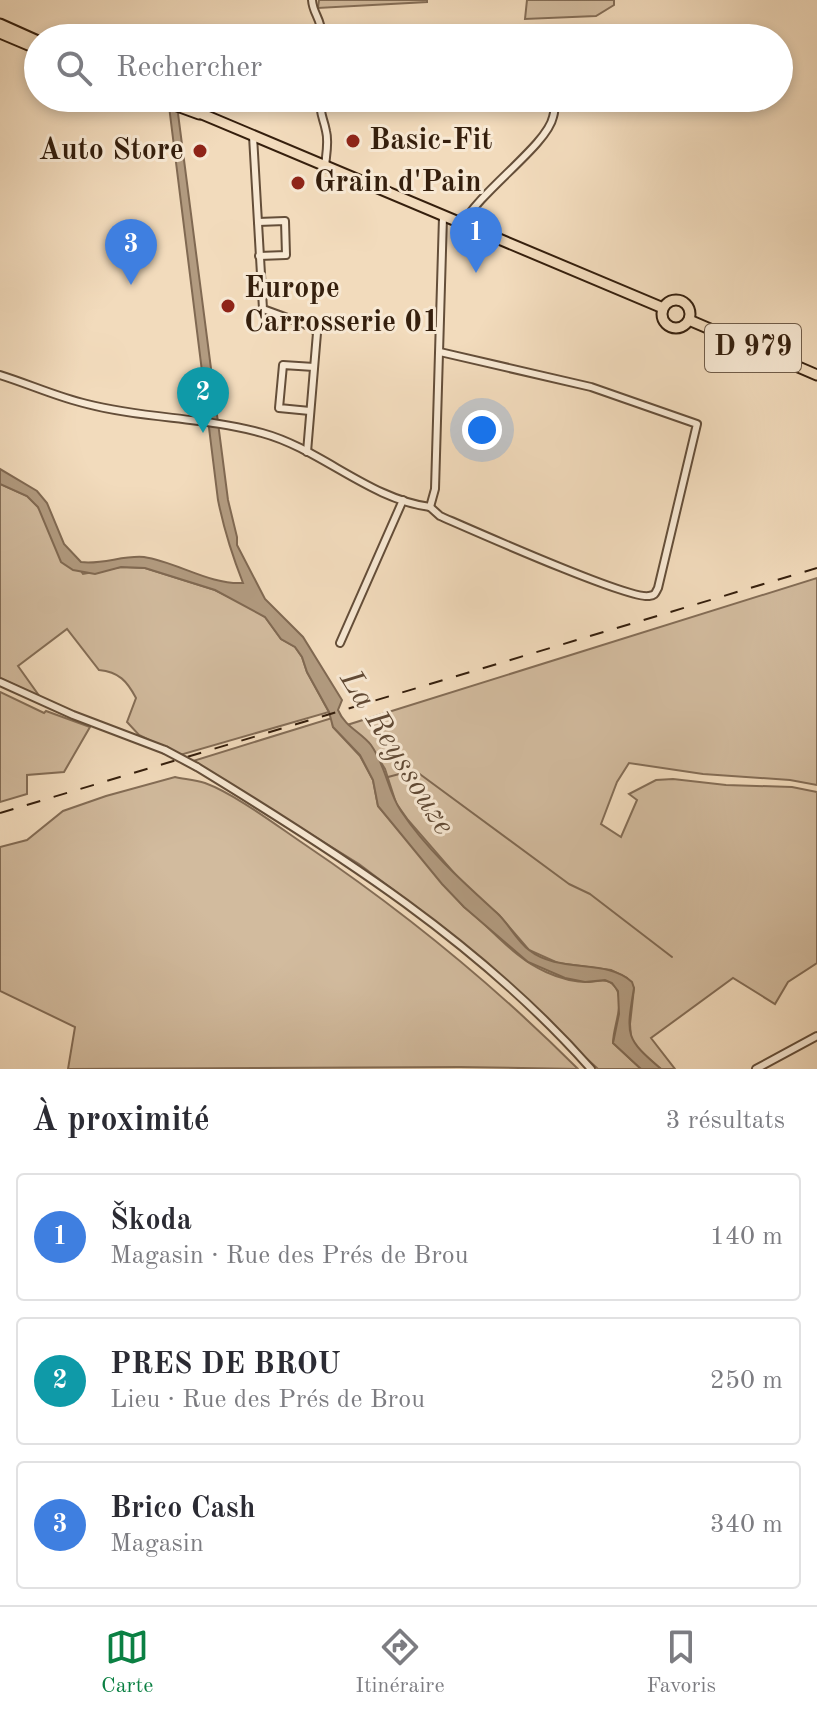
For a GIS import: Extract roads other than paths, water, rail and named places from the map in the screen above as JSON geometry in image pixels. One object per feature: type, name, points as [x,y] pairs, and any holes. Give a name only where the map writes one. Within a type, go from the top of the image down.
[{"type":"main road","points":[[0,24],[24,35]]},
{"type":"main road","points":[[0,33],[24,43]]},
{"type":"main road","name":"D 979","points":[[197,112],[663,308]]},
{"type":"main road","points":[[671,300],[682,301],[690,309],[689,320],[678,328],[668,326],[663,318],[663,308],[671,300]]},
{"type":"main road","name":"D 979","points":[[689,320],[817,375]]},
{"type":"street","points":[[312,0],[312,8],[322,24]]},
{"type":"street","points":[[320,112],[326,129],[325,166]]},
{"type":"street","points":[[462,225],[476,203],[545,134],[554,112]]},
{"type":"street","points":[[253,136],[263,309],[316,330],[307,452]]},
{"type":"street","points":[[430,507],[435,489],[443,217]]},
{"type":"street","points":[[258,222],[285,221],[286,244],[286,255],[259,256]]},
{"type":"street","points":[[0,375],[88,405],[224,424],[264,433],[403,500],[430,507],[440,516],[600,583],[649,597],[655,594],[697,424],[591,387],[440,352]]},
{"type":"street","points":[[310,411],[279,408],[281,379],[283,365],[314,367]]},
{"type":"street","points":[[340,643],[403,500]]},
{"type":"street","points":[[0,682],[73,715],[165,750],[306,834],[393,894],[476,958],[591,1069]]},
{"type":"street","points":[[756,1069],[817,1036]]},
{"type":"waterway","name":"La Reyssouze","points":[[388,777],[417,772],[569,884],[590,894],[672,957]]},
{"type":"railway","points":[[0,813],[817,568]]},
{"type":"place","name":"Basic-Fit","points":[[353,141]]},
{"type":"place","name":"Auto Store","points":[[200,151]]},
{"type":"place","name":"Grain d'Pain","points":[[298,183]]},
{"type":"place","name":"Škoda","points":[[476,273]]},
{"type":"place","name":"Brico Cash","points":[[131,285]]},
{"type":"place","name":"Europe Carrosserie 01","points":[[228,306]]},
{"type":"place","name":"PRES DE BROU","points":[[203,433]]}]
